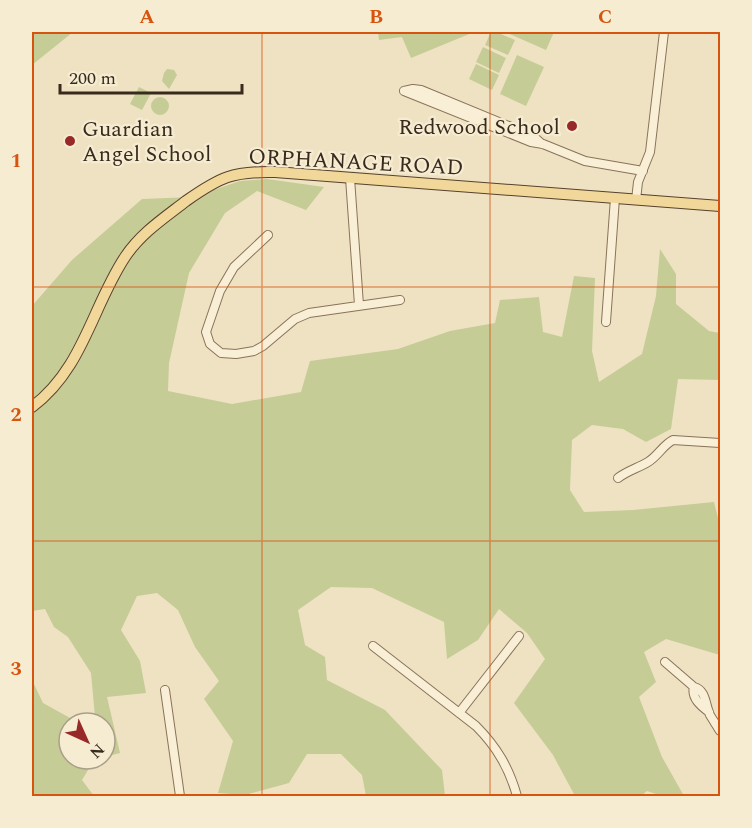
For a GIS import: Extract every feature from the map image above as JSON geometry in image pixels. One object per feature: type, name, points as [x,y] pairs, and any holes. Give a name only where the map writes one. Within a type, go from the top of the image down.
[{"type":"main road","name":"ORPHANAGE ROAD","points":[[32,407],[49,393],[68,370],[132,246],[162,219],[213,182],[239,173],[350,178],[720,206]]},
{"type":"street","points":[[636,200],[638,182],[650,152],[664,32]]},
{"type":"street","points":[[543,144],[533,136],[421,90],[404,91],[585,161],[643,171]]},
{"type":"street","points":[[350,178],[359,305]]},
{"type":"street","points":[[606,322],[615,198]]},
{"type":"street","points":[[268,235],[234,267],[220,291],[208,320],[206,332],[210,344],[217,351],[226,355],[254,351],[302,316],[400,300]]},
{"type":"street","points":[[618,478],[649,462],[667,443],[673,440],[720,442]]},
{"type":"street","points":[[459,713],[519,636]]},
{"type":"street","points":[[373,646],[476,726],[496,749],[510,773],[517,796]]},
{"type":"street","points":[[665,662],[699,689],[720,731]]},
{"type":"street","points":[[165,690],[180,796]]},
{"type":"green space","points":[[32,32],[73,32],[32,65]]},
{"type":"green space","points":[[378,32],[474,32],[411,58],[402,37],[379,40]]},
{"type":"green space","points":[[491,32],[515,40],[508,55],[485,45]]},
{"type":"green space","points":[[505,32],[554,32],[546,50]]},
{"type":"green space","points":[[483,47],[506,58],[499,73],[476,62]]},
{"type":"green space","points":[[517,55],[544,67],[526,106],[500,94]]},
{"type":"green space","points":[[476,64],[499,75],[492,90],[469,79]]},
{"type":"green space","points":[[167,69],[174,70],[177,75],[169,89],[162,81]]},
{"type":"green space","points":[[139,87],[151,93],[142,110],[130,104]]},
{"type":"green space","points":[[156,97],[164,97],[169,102],[167,113],[156,115],[151,110],[151,102]]},
{"type":"green space","points":[[267,179],[324,187],[306,210],[257,191],[225,213],[189,273],[169,363],[168,391],[232,404],[301,392],[310,361],[398,349],[450,331],[495,323],[500,300],[539,297],[543,332],[562,337],[574,276],[595,278],[592,351],[599,382],[642,354],[656,296],[660,249],[676,274],[676,304],[709,331],[720,333],[720,380],[678,379],[671,429],[646,442],[623,429],[592,425],[572,440],[570,490],[584,512],[714,502],[720,526],[720,655],[666,639],[644,652],[656,682],[639,697],[662,757],[684,796],[662,796],[647,791],[641,796],[575,796],[553,755],[514,703],[545,659],[527,633],[499,609],[478,640],[447,659],[444,622],[372,588],[331,587],[298,610],[305,645],[325,657],[327,680],[385,710],[442,770],[445,796],[366,796],[362,775],[341,754],[307,754],[289,783],[245,795],[218,793],[233,741],[204,699],[219,681],[195,647],[178,610],[157,593],[137,596],[121,630],[140,661],[146,693],[107,697],[110,711],[94,711],[91,673],[68,637],[54,627],[45,609],[32,611],[32,306],[72,260],[142,199],[193,197],[240,181]]},
{"type":"green space","points":[[32,680],[43,703],[58,711],[57,771],[87,771],[82,780],[94,796],[32,796]]},
{"type":"place","name":"Redwood School","points":[[572,126]]},
{"type":"place","name":"Guardian Angel School","points":[[70,141]]}]
